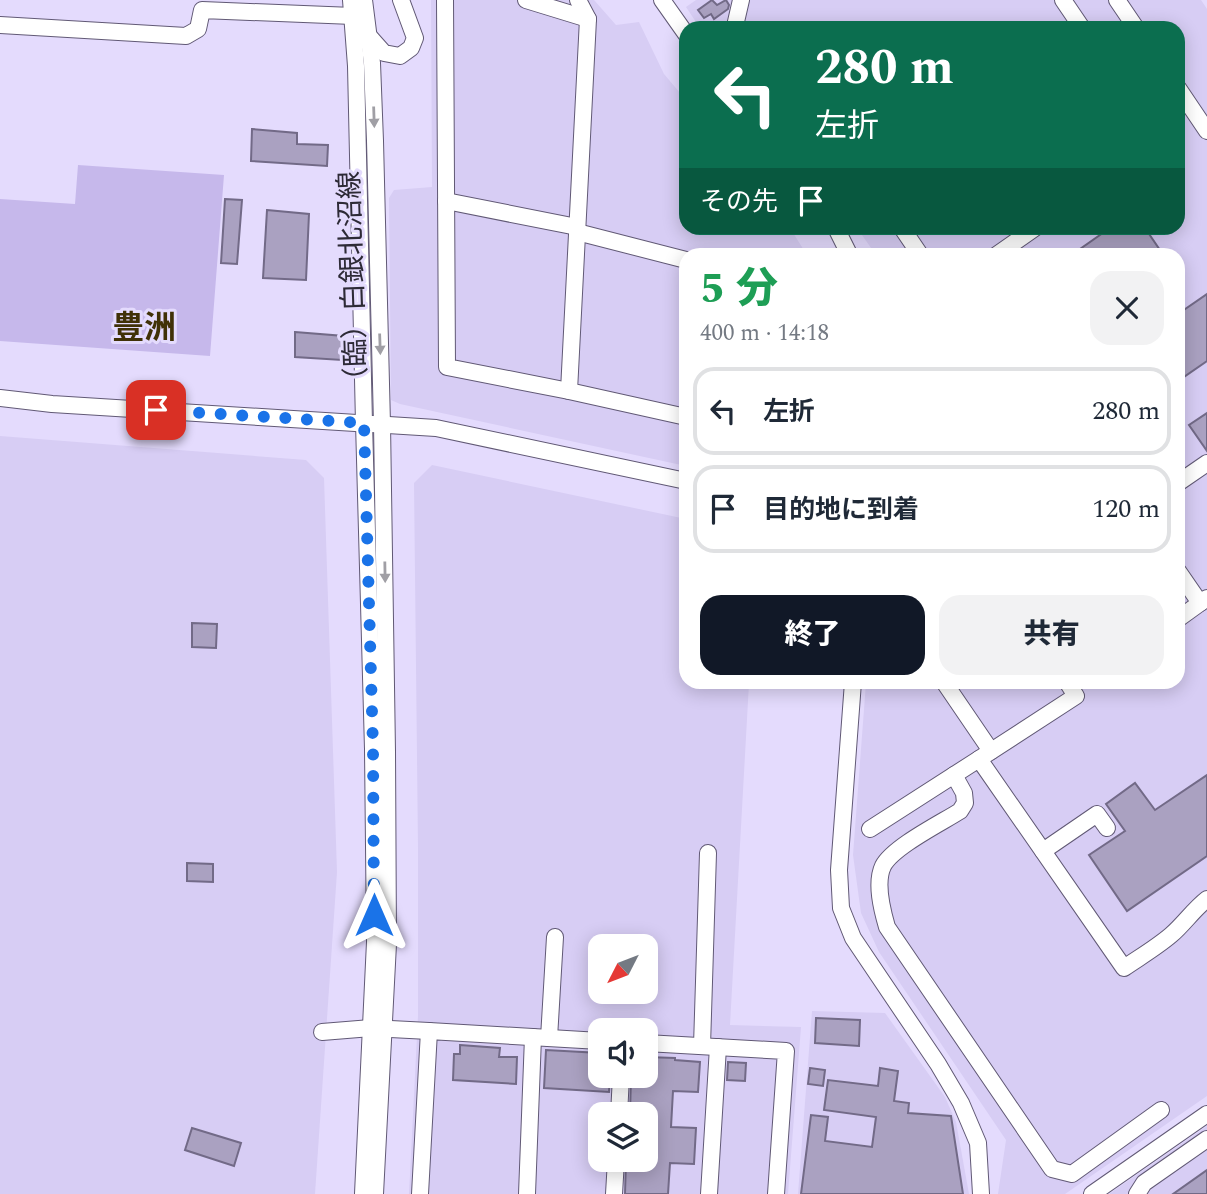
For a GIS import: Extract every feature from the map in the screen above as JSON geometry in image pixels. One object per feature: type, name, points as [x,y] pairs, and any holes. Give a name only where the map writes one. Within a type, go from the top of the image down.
[{"type":"street","name":"（臨）白銀北沼線","points":[[363,1194],[387,944],[382,424],[372,63],[364,0]]},
{"type":"street","points":[[372,82],[381,67],[411,48],[415,38],[401,0]]},
{"type":"street","points":[[445,0],[447,367],[679,415]]},
{"type":"street","points":[[526,0],[588,19]]},
{"type":"street","points":[[569,391],[588,19],[578,0]]},
{"type":"street","points":[[662,0],[679,24]]},
{"type":"street","points":[[736,21],[741,0]]},
{"type":"street","points":[[1063,0],[1077,21]]},
{"type":"street","points":[[1117,0],[1131,21]]},
{"type":"street","points":[[0,25],[186,36],[198,29],[202,5],[352,8]]},
{"type":"street","name":"（臨）白銀北沼線","points":[[352,8],[358,131],[373,762],[377,1028],[375,1194]]},
{"type":"street","points":[[368,35],[384,53],[400,56]]},
{"type":"street","points":[[1185,99],[1207,131]]},
{"type":"street","points":[[446,201],[577,230],[679,258]]},
{"type":"street","points":[[1006,248],[1025,235]]},
{"type":"street","points":[[0,398],[52,404],[436,428],[679,480]]},
{"type":"street","points":[[1185,478],[1207,463]]},
{"type":"street","points":[[1185,579],[1204,601],[1185,614]]},
{"type":"street","points":[[852,689],[839,870],[841,908],[853,938],[938,1064],[961,1103],[978,1143],[981,1194]]},
{"type":"street","points":[[948,689],[1043,851],[1124,968],[1168,937],[1207,899]]},
{"type":"street","points":[[870,829],[1076,696],[1072,689]]},
{"type":"street","points":[[954,775],[964,793],[965,803],[960,811],[895,852],[883,867],[880,884],[887,927],[1052,1169],[1072,1174],[1161,1110]]},
{"type":"street","points":[[1043,851],[1097,814],[1107,828]]},
{"type":"street","points":[[708,853],[709,1194]]},
{"type":"street","points":[[527,1194],[541,1037],[555,937]]},
{"type":"street","points":[[322,1032],[377,1028],[588,1040]]},
{"type":"street","points":[[420,1194],[429,1031]]},
{"type":"street","points":[[658,1044],[786,1051],[776,1194]]},
{"type":"street","points":[[1092,1194],[1207,1114]]},
{"type":"street","points":[[1137,1194],[1144,1183],[1207,1139]]},
{"type":"street","points":[[614,1194],[615,1172]]},
{"type":"shaded area","points":[[431,0],[594,0],[616,25],[639,22],[664,74],[679,92],[679,235],[794,235],[803,248],[679,248],[679,464],[391,400],[389,198],[394,190],[432,187]]},
{"type":"shaded area","points":[[696,0],[1201,0],[1207,9],[1207,1096],[1065,1194],[998,1194],[1006,1140],[879,952],[861,913],[853,855],[866,689],[1185,689],[1185,248],[871,248],[862,235],[1185,235],[1185,21],[695,21],[686,7]]},
{"type":"shaded area","points":[[78,165],[224,175],[210,356],[0,341],[0,199],[75,204]]},
{"type":"shaded area","points":[[0,436],[306,460],[324,478],[337,872],[315,1194],[0,1194]]},
{"type":"shaded area","points":[[432,465],[679,518],[679,689],[749,689],[730,1025],[801,1027],[788,1194],[409,1194],[418,1016],[414,483]]},
{"type":"shaded area","points":[[812,1011],[885,1013],[945,1097],[956,1122],[969,1194],[798,1194]]},
{"type":"shaded area","points":[[1207,1126],[1207,1194],[1109,1194]]},
{"type":"building","points":[[712,0],[717,5],[726,0],[728,9],[714,19],[711,14],[704,18],[698,10]]},
{"type":"building","points":[[252,129],[297,133],[297,144],[328,145],[327,166],[251,161]]},
{"type":"building","points":[[225,199],[242,200],[237,264],[221,263]]},
{"type":"building","points":[[267,210],[309,214],[306,280],[263,278]]},
{"type":"building","points":[[1100,235],[1150,235],[1159,248],[1081,248]]},
{"type":"building","points":[[1207,294],[1207,361],[1185,376],[1185,309]]},
{"type":"building","points":[[295,332],[344,336],[342,360],[295,357]]},
{"type":"building","points":[[1207,413],[1207,451],[1189,425]]},
{"type":"building","points":[[192,623],[217,624],[216,648],[192,647]]},
{"type":"building","points":[[1207,775],[1207,856],[1127,911],[1089,855],[1125,831],[1106,804],[1135,783],[1155,810]]},
{"type":"building","points":[[187,863],[213,864],[213,882],[187,881]]},
{"type":"building","points":[[816,1018],[860,1020],[859,1046],[815,1043]]},
{"type":"building","points":[[460,1045],[500,1048],[499,1057],[517,1057],[516,1084],[453,1080],[454,1054],[460,1054]]},
{"type":"building","points":[[546,1050],[588,1052],[588,1088],[609,1088],[609,1092],[544,1088]]},
{"type":"building","points":[[658,1057],[700,1062],[698,1092],[673,1091],[671,1127],[696,1128],[694,1164],[670,1163],[668,1194],[625,1194],[626,1172],[658,1172],[658,1102],[630,1102],[631,1088],[658,1088]]},
{"type":"building","points":[[728,1062],[746,1063],[745,1081],[727,1080]]},
{"type":"building","points":[[810,1068],[825,1070],[823,1086],[808,1084]]},
{"type":"building","points":[[880,1068],[898,1071],[894,1101],[909,1103],[908,1113],[951,1116],[963,1194],[801,1194],[811,1115],[828,1117],[825,1141],[872,1147],[876,1117],[824,1110],[828,1080],[878,1086]]},
{"type":"building","points":[[192,1128],[241,1143],[234,1166],[185,1150]]},
{"type":"building","points":[[1207,1170],[1207,1194],[1173,1194]]},
{"type":"district","name":"豊洲","points":[[144,327]]},
{"type":"route","points":[[156,410],[364,423],[373,748],[374,915]]}]
